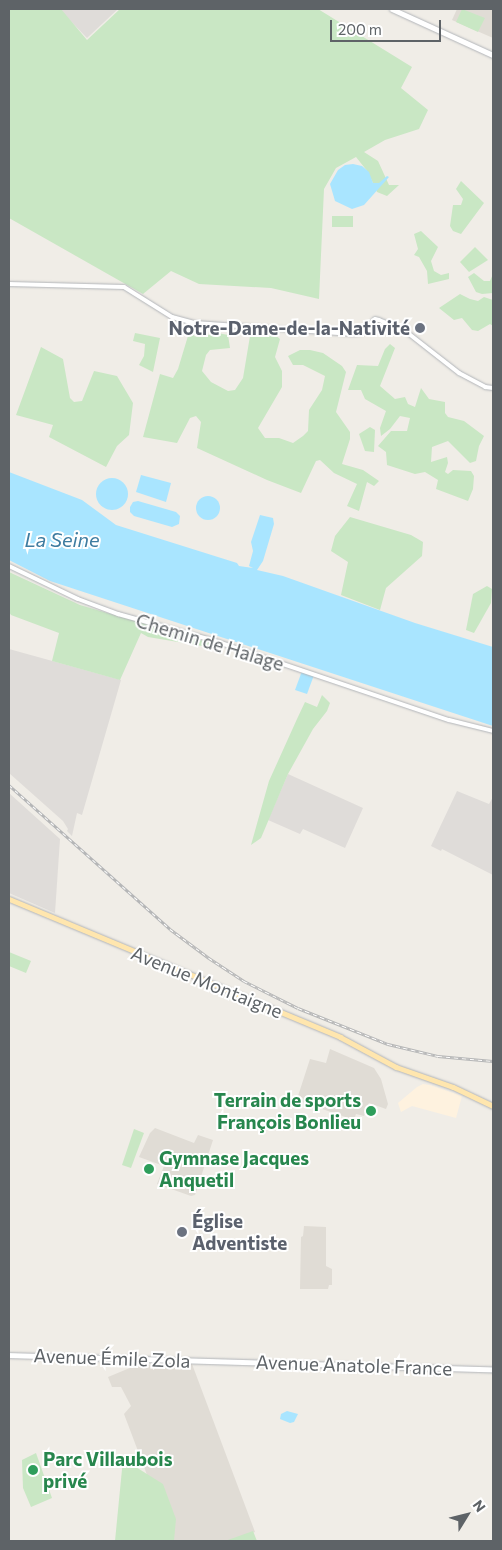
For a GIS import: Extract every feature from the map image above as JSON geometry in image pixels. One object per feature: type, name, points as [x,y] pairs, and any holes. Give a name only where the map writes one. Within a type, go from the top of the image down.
[{"type":"main road","points":[[392,9],[493,55]]},
{"type":"main road","name":"Avenue Montaigne","points":[[9,899],[340,1037],[404,1070],[453,1087],[493,1106]]},
{"type":"main road","name":"Avenue Émile Zola","points":[[9,1356],[215,1360]]},
{"type":"main road","name":"Avenue Anatole France","points":[[215,1360],[493,1369]]},
{"type":"street","points":[[9,284],[124,287],[172,317],[195,323],[353,334],[364,332],[375,319],[404,330],[459,373],[485,387],[493,388]]},
{"type":"street","name":"Chemin de Halage","points":[[9,566],[78,599],[118,614],[212,640],[414,708],[493,731]]},
{"type":"shaded area","points":[[59,9],[118,9],[87,38]]},
{"type":"shaded area","points":[[457,9],[493,9],[493,38],[452,20]]},
{"type":"shaded area","points":[[9,649],[121,680],[82,815],[77,813],[72,836],[67,831],[68,829],[63,821],[9,773]]},
{"type":"shaded area","points":[[288,774],[363,808],[345,848],[303,829],[300,834],[268,820]]},
{"type":"shaded area","points":[[457,791],[489,804],[493,797],[493,875],[442,849],[441,851],[431,846]]},
{"type":"shaded area","points":[[9,793],[60,839],[55,913],[9,893]]},
{"type":"shaded area","points":[[330,1049],[374,1068],[381,1079],[388,1104],[386,1109],[369,1103],[364,1116],[356,1114],[354,1120],[302,1102],[303,1098],[298,1096],[310,1059],[326,1063]]},
{"type":"shaded area","points":[[423,1084],[462,1096],[456,1118],[412,1106],[401,1112],[398,1103]]},
{"type":"shaded area","points":[[155,1128],[194,1143],[198,1135],[213,1140],[195,1195],[191,1196],[157,1184],[164,1166],[139,1157],[150,1133]]},
{"type":"shaded area","points":[[304,1226],[326,1227],[326,1266],[332,1269],[332,1285],[329,1285],[328,1289],[300,1289],[301,1237],[303,1236]]},
{"type":"shaded area","points":[[192,1364],[255,1532],[229,1541],[172,1541],[124,1414],[131,1406],[121,1387],[112,1387],[108,1377],[137,1365]]},
{"type":"green space","points":[[9,9],[61,9],[87,40],[120,9],[318,9],[412,67],[401,88],[428,110],[419,129],[385,140],[364,152],[378,161],[389,185],[399,185],[387,196],[377,192],[368,172],[356,157],[336,168],[324,189],[319,299],[271,288],[199,284],[171,271],[143,294],[9,218]]},
{"type":"green space","points":[[462,9],[485,18],[478,32],[456,22]]},
{"type":"green space","points":[[461,181],[484,203],[461,234],[453,231],[450,226],[453,205],[461,205],[463,199],[456,189]]},
{"type":"green space","points":[[332,216],[353,216],[353,227],[332,227]]},
{"type":"green space","points":[[421,231],[438,247],[431,261],[434,271],[441,275],[449,273],[449,279],[428,284],[427,271],[419,257],[414,255],[418,249],[414,234]]},
{"type":"green space","points":[[475,247],[488,260],[469,272],[460,262]]},
{"type":"green space","points":[[474,273],[484,281],[490,281],[493,274],[493,293],[482,294],[476,292],[468,277]]},
{"type":"green space","points":[[460,294],[478,301],[484,297],[493,300],[493,326],[490,324],[478,331],[472,330],[462,318],[454,320],[439,308]]},
{"type":"green space","points":[[191,326],[195,327],[194,336],[197,337],[218,333],[228,335],[230,348],[210,350],[206,355],[202,371],[211,382],[228,391],[235,390],[243,378],[251,330],[273,333],[280,339],[275,357],[282,371],[282,387],[258,428],[265,438],[279,438],[293,443],[303,436],[308,431],[309,410],[322,390],[325,376],[303,365],[293,365],[288,356],[300,350],[310,350],[323,353],[342,366],[346,372],[336,412],[350,432],[350,439],[342,464],[363,470],[379,481],[374,486],[367,482],[359,511],[347,506],[357,484],[334,473],[320,460],[316,461],[301,493],[267,480],[197,448],[201,422],[196,416],[190,418],[177,443],[143,437],[160,374],[173,378],[178,369]]},
{"type":"green space","points":[[135,333],[160,338],[153,372],[139,365],[144,356],[145,344],[133,341]]},
{"type":"green space","points":[[390,344],[395,348],[380,386],[395,399],[405,397],[408,404],[415,407],[421,388],[429,399],[445,402],[445,413],[448,417],[464,421],[484,436],[479,446],[476,461],[470,463],[448,441],[432,447],[431,462],[447,457],[448,463],[445,472],[448,474],[453,470],[471,471],[474,476],[473,489],[468,501],[436,489],[438,480],[425,472],[415,474],[387,465],[386,452],[378,446],[391,431],[407,431],[410,418],[400,416],[390,429],[381,436],[380,428],[386,411],[365,399],[361,390],[348,390],[357,365],[378,366],[385,349]]},
{"type":"green space","points":[[41,347],[63,359],[70,398],[74,402],[82,401],[94,371],[117,376],[133,403],[129,435],[117,446],[106,467],[49,437],[53,425],[16,415]]},
{"type":"green space","points":[[370,427],[375,430],[374,452],[365,451],[359,434]]},
{"type":"green space","points":[[350,517],[411,535],[423,542],[422,556],[386,588],[380,610],[341,595],[348,562],[331,551],[335,536]]},
{"type":"green space","points":[[9,572],[80,605],[221,646],[220,649],[148,637],[141,633],[120,680],[52,661],[59,633],[11,615],[9,612]]},
{"type":"green space","points":[[487,586],[492,589],[491,603],[474,633],[466,630],[473,594]]},
{"type":"green space","points":[[322,695],[330,703],[327,711],[313,729],[288,774],[261,838],[251,845],[269,781],[305,702],[317,707]]},
{"type":"green space","points":[[9,952],[31,961],[26,973],[9,966]]},
{"type":"green space","points":[[134,1129],[144,1133],[131,1168],[122,1165]]},
{"type":"green space","name":"Parc Villaubois privé","points":[[36,1453],[52,1498],[31,1507],[23,1488],[22,1460]]},
{"type":"green space","points":[[123,1459],[163,1484],[176,1519],[174,1541],[115,1541]]},
{"type":"green space","points":[[253,1531],[257,1541],[225,1541]]},
{"type":"water","points":[[345,165],[362,166],[369,172],[373,183],[379,183],[387,176],[389,177],[364,205],[352,209],[335,201],[330,184],[338,170]]},
{"type":"water","name":"La Seine","points":[[9,472],[82,500],[116,525],[237,563],[239,566],[253,568],[249,566],[253,551],[251,542],[260,515],[273,518],[274,524],[263,561],[257,570],[283,576],[415,623],[493,647],[493,726],[50,581],[9,560]]},
{"type":"water","points":[[141,475],[171,483],[166,502],[136,492]]},
{"type":"water","points":[[112,478],[123,483],[128,494],[123,505],[112,510],[101,505],[96,494],[101,483]]},
{"type":"water","points":[[208,496],[217,499],[220,508],[217,517],[208,520],[199,517],[196,508],[199,499]]},
{"type":"water","points":[[138,501],[176,512],[180,516],[179,524],[172,527],[134,516],[130,512],[130,507],[133,502]]},
{"type":"water","points":[[302,671],[314,675],[307,694],[295,690]]},
{"type":"water","points":[[287,1411],[298,1414],[294,1422],[290,1423],[280,1419],[281,1414]]},
{"type":"railway","points":[[9,785],[170,929],[244,981],[298,1008],[388,1044],[438,1056],[493,1061]]},
{"type":"place","name":"Notre-Dame-de-la-Nativité","points":[[420,328]]},
{"type":"place","name":"Terrain de sports François Bonlieu","points":[[371,1111]]},
{"type":"place","name":"Gymnase Jacques Anquetil","points":[[149,1169]]},
{"type":"place","name":"Église Adventiste","points":[[182,1232]]},
{"type":"place","name":"Parc Villaubois privé","points":[[33,1470]]}]
